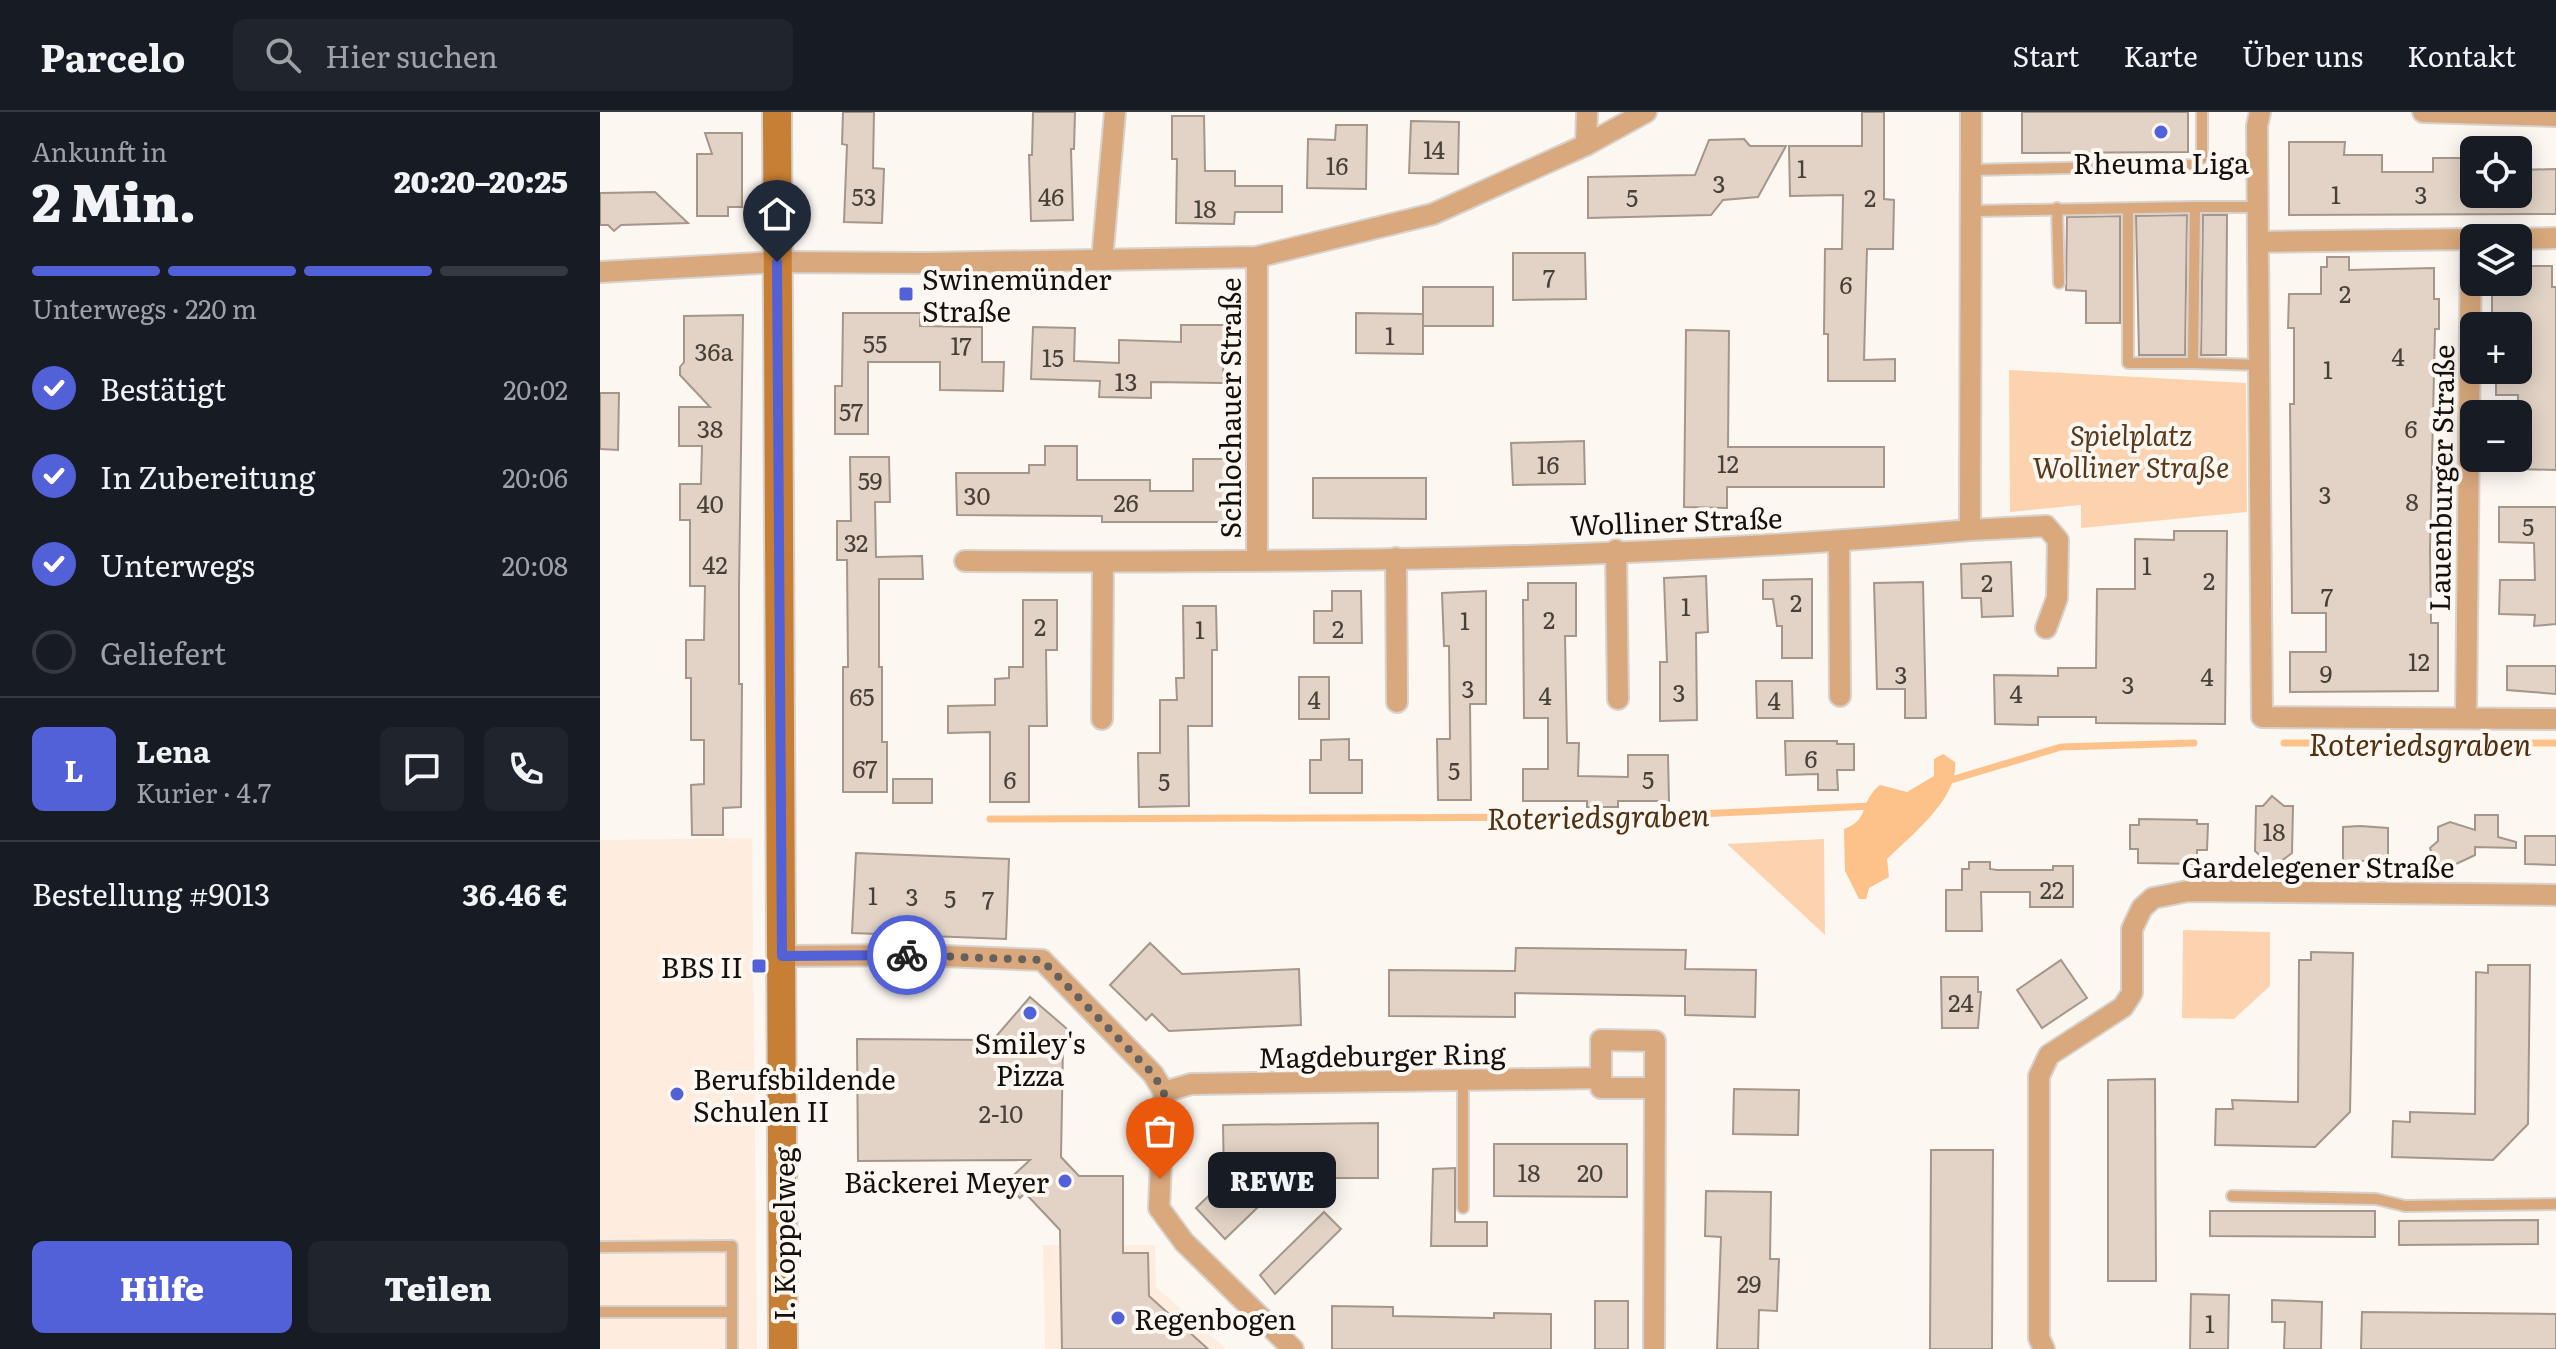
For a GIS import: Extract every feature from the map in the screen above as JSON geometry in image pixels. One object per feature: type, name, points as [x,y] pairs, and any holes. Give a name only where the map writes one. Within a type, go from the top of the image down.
[{"type":"street","name":"I. Koppelweg","points":[[777,112],[783,1349]]},
{"type":"street","points":[[1102,260],[1115,112]]},
{"type":"street","points":[[1586,145],[1587,112]]},
{"type":"street","points":[[600,272],[777,262],[927,263],[1257,257],[1433,214],[1586,145],[1646,112]]},
{"type":"street","points":[[1970,530],[1971,112]]},
{"type":"street","points":[[2260,112],[2262,717],[2556,719]]},
{"type":"street","points":[[2423,112],[2556,116]]},
{"type":"street","points":[[2532,239],[2556,238]]},
{"type":"street","points":[[2259,242],[2460,239]]},
{"type":"street","name":"Schlochauer Straße","points":[[1257,257],[1257,558]]},
{"type":"street","name":"Lauenburger Straße","points":[[2466,718],[2471,296]]},
{"type":"street","name":"Wolliner Straße","points":[[965,561],[1396,558],[1839,542],[2046,526],[2058,540],[2057,598],[2046,628]]},
{"type":"street","points":[[1839,542],[1840,696]]},
{"type":"street","points":[[1616,550],[1618,699]]},
{"type":"street","points":[[1396,558],[1397,702]]},
{"type":"street","points":[[1102,719],[1103,562]]},
{"type":"street","name":"Gardelegener Straße","points":[[2044,1349],[2039,1338],[2039,1076],[2049,1055],[2123,1007],[2132,993],[2132,929],[2142,908],[2153,898],[2188,891],[2556,895]]},
{"type":"street","points":[[782,956],[918,955],[1042,960],[1153,1074],[1164,1092],[1159,1208],[1184,1242],[1293,1349]]},
{"type":"street","points":[[1601,1078],[1601,1040],[1655,1041],[1654,1349]]},
{"type":"street","name":"Magdeburger Ring","points":[[1164,1092],[1191,1084],[1601,1078],[1601,1088],[1655,1088]]},
{"type":"lane","points":[[1972,170],[2194,165],[2202,158],[2202,112]]},
{"type":"lane","points":[[2193,363],[2195,207]]},
{"type":"lane","points":[[1971,211],[2258,207]]},
{"type":"lane","points":[[2057,208],[2059,283]]},
{"type":"lane","points":[[2128,209],[2128,363],[2261,365]]},
{"type":"lane","points":[[1463,1082],[1463,1208]]},
{"type":"lane","points":[[2232,1196],[2376,1199],[2405,1206],[2556,1204]]},
{"type":"lane","points":[[600,1247],[732,1246],[732,1349]]},
{"type":"lane","points":[[600,1312],[732,1312]]},
{"type":"shaded area","points":[[1943,754],[1955,762],[1950,789],[1932,815],[1887,859],[1889,877],[1869,888],[1866,899],[1859,899],[1845,871],[1844,829],[1858,820],[1880,785],[1907,792],[1934,776],[1934,759]]},
{"type":"shaded area","name":"Berufsbildende Schulen II","points":[[752,838],[757,1349],[600,1349],[600,840]]},
{"type":"shaded area","name":"Regenbogen","points":[[1043,1245],[1155,1245],[1156,1287],[1226,1349],[1045,1349]]},
{"type":"green space","name":"Spielplatz Wolliner Straße","points":[[2009,370],[2246,383],[2247,512],[2081,528],[2081,505],[2010,512]]},
{"type":"green space","points":[[1824,839],[1825,935],[1727,844]]},
{"type":"green space","points":[[2183,930],[2270,932],[2270,986],[2234,1019],[2182,1018]]},
{"type":"building","points":[[843,112],[874,112],[873,168],[884,169],[882,223],[844,222],[847,145],[842,144]]},
{"type":"building","points":[[1033,112],[1075,112],[1074,149],[1071,149],[1073,220],[1031,221],[1029,155],[1032,155]]},
{"type":"building","points":[[1862,112],[1884,112],[1884,199],[1894,200],[1893,249],[1867,249],[1864,360],[1895,359],[1895,381],[1828,381],[1828,334],[1824,334],[1825,249],[1842,249],[1843,195],[1790,196],[1789,146],[1862,146]]},
{"type":"building","points":[[2022,112],[2188,112],[2188,152],[2022,153]]},
{"type":"building","points":[[1172,116],[1204,116],[1205,171],[1235,171],[1235,186],[1282,186],[1282,212],[1235,212],[1234,224],[1176,223],[1177,159],[1172,159]]},
{"type":"building","points":[[1411,121],[1459,122],[1458,174],[1409,173]]},
{"type":"building","points":[[1336,125],[1367,125],[1366,189],[1307,188],[1308,139],[1335,140]]},
{"type":"building","points":[[705,133],[742,133],[742,207],[728,207],[728,216],[697,216],[697,154],[712,154]]},
{"type":"building","points":[[1744,139],[1750,146],[1786,146],[1758,197],[1723,200],[1711,215],[1588,218],[1588,177],[1695,175],[1709,140]]},
{"type":"building","points":[[2289,142],[2345,142],[2344,155],[2382,155],[2382,172],[2433,172],[2433,158],[2460,158],[2460,208],[2532,208],[2532,170],[2556,169],[2556,214],[2289,215]]},
{"type":"building","points":[[655,192],[688,223],[621,225],[614,231],[608,225],[600,225],[600,193]]},
{"type":"building","points":[[2187,215],[2185,355],[2139,355],[2136,216]]},
{"type":"building","points":[[2203,215],[2227,215],[2226,355],[2201,355]]},
{"type":"building","points":[[2120,216],[2120,323],[2086,323],[2086,291],[2066,290],[2067,217]]},
{"type":"building","points":[[1513,253],[1585,253],[1586,299],[1513,300]]},
{"type":"building","points":[[2327,257],[2349,257],[2349,270],[2434,268],[2434,299],[2439,299],[2439,329],[2435,329],[2430,549],[2431,623],[2438,623],[2438,691],[2290,692],[2290,652],[2326,652],[2326,613],[2292,613],[2290,404],[2294,404],[2294,328],[2288,328],[2289,294],[2321,294],[2321,267],[2327,267]]},
{"type":"building","points":[[2532,266],[2552,266],[2552,287],[2556,287],[2556,470],[2532,469],[2532,400],[2518,400],[2518,395],[2496,395],[2496,384],[2532,384],[2532,312],[2492,312],[2492,296],[2532,296]]},
{"type":"building","points":[[1423,287],[1493,287],[1493,326],[1423,326]]},
{"type":"building","points":[[843,313],[920,313],[920,326],[982,327],[982,362],[1004,362],[1003,391],[940,390],[940,362],[868,362],[868,434],[835,434],[835,386],[842,386]]},
{"type":"building","points":[[1356,313],[1423,314],[1423,354],[1356,353]]},
{"type":"building","points":[[743,315],[739,586],[741,807],[723,808],[723,835],[692,835],[691,785],[704,784],[704,740],[691,740],[691,678],[686,678],[686,640],[704,640],[705,586],[690,586],[690,520],[680,520],[680,484],[701,484],[702,446],[679,446],[679,407],[710,407],[680,375],[684,362],[684,316]]},
{"type":"building","points":[[1181,325],[1224,325],[1223,383],[1151,382],[1151,398],[1099,397],[1100,381],[1031,379],[1033,327],[1075,328],[1074,361],[1119,363],[1119,340],[1181,342]]},
{"type":"building","points":[[1686,330],[1729,331],[1728,447],[1884,447],[1884,487],[1727,487],[1727,508],[1684,507]]},
{"type":"building","points":[[600,393],[619,393],[618,450],[600,449]]},
{"type":"building","points":[[1584,441],[1585,484],[1513,485],[1511,443]]},
{"type":"building","points":[[1045,446],[1077,446],[1077,480],[1150,480],[1150,491],[1193,491],[1193,459],[1228,459],[1228,522],[1102,522],[1102,516],[957,515],[956,473],[1029,473],[1029,465],[1045,465]]},
{"type":"building","points":[[850,457],[889,457],[890,502],[875,502],[876,557],[922,556],[923,579],[879,579],[879,667],[882,667],[882,742],[887,742],[887,792],[843,792],[843,667],[848,667],[847,560],[837,560],[837,521],[851,521]]},
{"type":"building","points":[[1313,478],[1426,478],[1426,519],[1313,518]]},
{"type":"building","points":[[2499,507],[2556,507],[2556,624],[2534,626],[2535,615],[2499,614],[2500,580],[2535,580],[2534,543],[2499,542]]},
{"type":"building","points":[[2174,531],[2227,531],[2225,724],[2096,723],[2096,717],[2038,717],[2038,725],[1995,724],[1994,675],[2058,676],[2058,668],[2096,668],[2097,589],[2135,589],[2135,539],[2174,540]]},
{"type":"building","points":[[2011,562],[2013,616],[1982,617],[1981,598],[1962,598],[1961,564]]},
{"type":"building","points":[[1706,576],[1708,632],[1696,633],[1697,720],[1660,721],[1660,662],[1667,662],[1664,578]]},
{"type":"building","points":[[1812,579],[1812,658],[1782,658],[1782,626],[1777,626],[1773,599],[1763,599],[1763,580]]},
{"type":"building","points":[[1923,582],[1926,718],[1905,718],[1905,689],[1877,689],[1874,583]]},
{"type":"building","points":[[1528,583],[1576,583],[1576,636],[1565,636],[1567,743],[1579,743],[1578,776],[1628,777],[1628,755],[1668,755],[1669,801],[1618,801],[1618,807],[1587,807],[1587,801],[1523,801],[1523,769],[1548,769],[1548,718],[1524,718],[1523,600],[1528,600]]},
{"type":"building","points":[[1332,591],[1361,591],[1362,643],[1314,643],[1314,611],[1332,611]]},
{"type":"building","points":[[1486,591],[1486,704],[1470,704],[1471,800],[1438,800],[1437,739],[1450,739],[1449,646],[1444,646],[1442,593]]},
{"type":"building","points":[[1023,600],[1057,600],[1057,650],[1046,650],[1047,726],[1029,726],[1029,802],[990,802],[990,732],[948,733],[948,706],[995,705],[995,679],[1009,678],[1009,667],[1023,667]]},
{"type":"building","points":[[1183,606],[1216,606],[1217,650],[1212,650],[1212,726],[1188,726],[1189,806],[1139,807],[1138,753],[1160,753],[1160,700],[1177,700],[1176,678],[1184,678]]},
{"type":"building","points":[[2507,666],[2556,666],[2556,694],[2507,690]]},
{"type":"building","points":[[1299,677],[1329,677],[1329,719],[1299,719]]},
{"type":"building","points":[[1756,681],[1792,681],[1793,718],[1757,718]]},
{"type":"building","points":[[1349,739],[1349,760],[1362,760],[1362,793],[1310,793],[1310,760],[1321,760],[1321,740]]},
{"type":"building","points":[[1785,741],[1854,744],[1854,770],[1837,770],[1838,790],[1818,790],[1818,774],[1786,775]]},
{"type":"building","points":[[893,779],[932,779],[932,803],[893,803]]},
{"type":"building","points":[[2272,796],[2284,806],[2293,806],[2292,853],[2273,867],[2255,851],[2256,806],[2263,806]]},
{"type":"building","points":[[2475,815],[2498,815],[2498,837],[2516,842],[2516,848],[2475,847],[2475,855],[2452,866],[2435,863],[2430,848],[2438,841],[2438,827],[2450,822],[2475,830]]},
{"type":"building","points":[[2139,819],[2197,820],[2197,824],[2208,824],[2207,850],[2197,850],[2197,864],[2138,863],[2138,849],[2130,849],[2130,825],[2139,825]]},
{"type":"building","points":[[2343,827],[2388,828],[2388,861],[2343,861]]},
{"type":"building","points":[[2525,836],[2556,836],[2556,865],[2525,864]]},
{"type":"building","points":[[856,853],[1009,859],[1006,939],[852,933]]},
{"type":"building","points":[[1969,862],[1990,862],[1990,869],[1997,870],[2053,870],[2053,866],[2073,866],[2073,907],[2030,907],[2030,892],[1981,892],[1982,931],[1946,931],[1946,890],[1962,890],[1962,869],[1969,869]]},
{"type":"building","points":[[1150,943],[1182,974],[1299,969],[1301,1025],[1169,1031],[1152,1014],[1146,1020],[1110,985]]},
{"type":"building","points":[[1516,948],[1686,950],[1685,969],[1756,970],[1755,1017],[1685,1015],[1685,996],[1515,993],[1515,1017],[1389,1016],[1389,970],[1515,971]]},
{"type":"building","points":[[2311,952],[2353,953],[2350,1112],[2315,1147],[2215,1145],[2216,1109],[2233,1109],[2232,1100],[2298,1102],[2299,960],[2311,960]]},
{"type":"building","points":[[2061,960],[2087,998],[2042,1028],[2017,990]]},
{"type":"building","points":[[2488,965],[2530,965],[2528,1124],[2493,1160],[2392,1157],[2393,1121],[2410,1122],[2410,1112],[2475,1114],[2476,972],[2488,973]]},
{"type":"building","points":[[1941,977],[1978,977],[1978,992],[1981,992],[1978,1028],[1942,1028]]},
{"type":"building","points":[[1030,997],[1073,1034],[1063,1046],[1061,1157],[1079,1176],[1123,1176],[1123,1253],[1148,1253],[1149,1296],[1208,1349],[1062,1349],[1060,1230],[1025,1193],[1020,1198],[1005,1183],[1030,1160],[858,1161],[857,1039],[993,1040]]},
{"type":"building","points":[[2155,1079],[2156,1281],[2108,1281],[2108,1080]]},
{"type":"building","points":[[1734,1089],[1799,1090],[1798,1135],[1733,1134]]},
{"type":"building","points":[[1378,1123],[1378,1178],[1288,1178],[1225,1239],[1196,1208],[1224,1181],[1223,1125]]},
{"type":"building","points":[[1494,1144],[1627,1144],[1627,1197],[1494,1196]]},
{"type":"building","points":[[1931,1150],[1993,1150],[1992,1349],[1930,1349]]},
{"type":"building","points":[[1455,1168],[1455,1222],[1487,1222],[1487,1246],[1431,1246],[1433,1169]]},
{"type":"building","points":[[1706,1191],[1771,1192],[1770,1259],[1779,1259],[1777,1311],[1759,1310],[1758,1349],[1717,1349],[1721,1237],[1705,1236]]},
{"type":"building","points":[[2210,1211],[2375,1211],[2375,1237],[2210,1236]]},
{"type":"building","points":[[1324,1212],[1341,1229],[1275,1294],[1260,1275]]},
{"type":"building","points":[[2538,1220],[2538,1244],[2399,1245],[2399,1221]]},
{"type":"building","points":[[2191,1294],[2229,1295],[2228,1349],[2190,1349]]},
{"type":"building","points":[[2272,1300],[2322,1302],[2321,1349],[2284,1349],[2285,1322],[2272,1322]]},
{"type":"building","points":[[1595,1301],[1628,1301],[1628,1349],[1595,1349]]},
{"type":"building","points":[[1332,1306],[1393,1307],[1393,1316],[1494,1318],[1494,1313],[1551,1314],[1551,1349],[1332,1349]]},
{"type":"building","points":[[2362,1312],[2556,1314],[2556,1349],[2361,1349]]},
{"type":"waterway","name":"Roteriedsgraben","points":[[1951,780],[2061,747],[2194,743]]},
{"type":"waterway","name":"Roteriedsgraben","points":[[2284,743],[2556,743]]},
{"type":"waterway","name":"Roteriedsgraben","points":[[990,819],[1631,817],[1871,806]]},
{"type":"way so far","points":[[907,955],[1042,960],[1153,1074],[1164,1092],[1160,1179]]},
{"type":"place","name":"Rheuma Liga","points":[[2161,132]]},
{"type":"place","name":"Swinemünder Straße","points":[[906,294]]},
{"type":"place","name":"BBS II","points":[[759,966]]},
{"type":"place","name":"Smiley's Pizza","points":[[1030,1013]]},
{"type":"place","name":"Berufsbildende Schulen II","points":[[677,1094]]},
{"type":"place","name":"REWE","points":[[1160,1179]]},
{"type":"place","name":"Bäckerei Meyer","points":[[1065,1181]]},
{"type":"place","name":"Regenbogen","points":[[1118,1318]]},
{"type":"route","points":[[777,262],[782,956],[907,955]]}]
